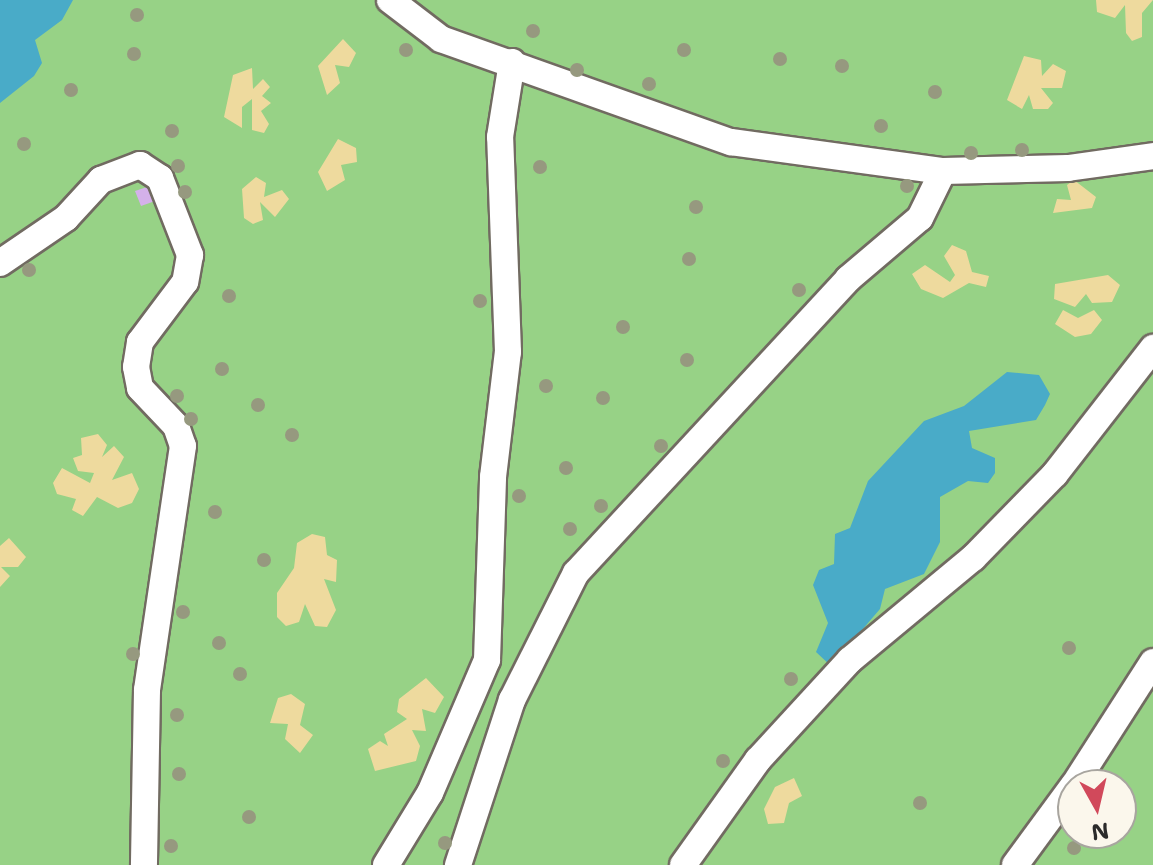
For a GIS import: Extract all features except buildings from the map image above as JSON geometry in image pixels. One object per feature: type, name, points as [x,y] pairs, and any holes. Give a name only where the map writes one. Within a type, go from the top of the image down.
[{"type":"lane","points":[[390,0],[441,39],[731,142],[943,171],[1068,168],[1153,156]]},
{"type":"lane","points":[[386,865],[430,793],[487,660],[493,477],[508,352],[500,137],[512,62]]},
{"type":"lane","points":[[0,263],[66,218],[101,180],[140,165],[160,178],[190,255],[185,282],[140,342],[136,367],[140,388],[176,426],[183,446],[147,690],[144,865]]},
{"type":"lane","points":[[458,865],[512,700],[576,573],[848,279],[920,218],[943,171]]},
{"type":"lane","points":[[683,865],[758,760],[850,660],[973,558],[1055,474],[1153,348]]},
{"type":"lane","points":[[1085,769],[1153,662]]},
{"type":"lane","points":[[1015,865],[1057,809]]},
{"type":"green space","points":[[0,0],[1153,0],[1153,865],[0,865]]},
{"type":"sand","points":[[1096,0],[1153,0],[1142,13],[1142,37],[1132,41],[1126,33],[1125,5],[1115,18],[1097,12]]},
{"type":"sand","points":[[343,39],[356,53],[349,67],[335,65],[340,83],[327,95],[318,66]]},
{"type":"sand","points":[[1024,56],[1041,60],[1042,76],[1053,64],[1066,71],[1062,88],[1041,88],[1053,103],[1048,109],[1033,109],[1029,95],[1022,109],[1007,100]]},
{"type":"sand","points":[[252,68],[253,89],[263,79],[270,87],[262,96],[271,103],[261,111],[269,124],[264,133],[252,130],[252,99],[242,107],[242,128],[224,117],[233,75]]},
{"type":"sand","points":[[338,139],[356,148],[357,162],[341,165],[345,180],[327,191],[318,172]]},
{"type":"sand","points":[[256,177],[266,183],[264,197],[282,190],[289,199],[275,217],[260,202],[263,220],[253,224],[244,218],[242,189]]},
{"type":"sand","points":[[1074,180],[1096,197],[1092,208],[1053,213],[1057,199],[1071,200],[1067,185]]},
{"type":"sand","points":[[952,245],[966,251],[972,272],[989,276],[986,287],[969,283],[943,298],[921,289],[912,274],[925,265],[950,282],[955,275],[944,256]]},
{"type":"sand","points":[[1108,275],[1120,285],[1112,302],[1092,303],[1086,294],[1075,307],[1054,299],[1055,284]]},
{"type":"sand","points":[[1063,310],[1078,318],[1094,310],[1102,320],[1091,334],[1075,337],[1055,324]]},
{"type":"sand","points":[[98,434],[107,445],[102,457],[114,446],[124,457],[112,480],[132,473],[139,489],[132,503],[118,508],[97,497],[83,516],[72,510],[76,499],[57,494],[53,483],[62,468],[90,483],[94,473],[78,471],[73,458],[82,455],[81,438]]},
{"type":"sand","points":[[312,534],[325,537],[327,555],[337,560],[336,582],[324,579],[336,610],[327,627],[315,626],[305,604],[299,622],[286,626],[277,617],[277,593],[294,568],[297,543]]},
{"type":"sand","points":[[9,538],[26,557],[18,567],[1,567],[10,576],[0,587],[0,546]]},
{"type":"sand","points":[[426,678],[444,697],[435,713],[422,709],[426,731],[412,730],[420,746],[416,761],[375,771],[368,749],[380,741],[388,746],[384,734],[407,719],[397,712],[399,699]]},
{"type":"sand","points":[[291,694],[305,704],[300,725],[313,735],[300,753],[285,739],[288,724],[270,723],[278,698]]},
{"type":"sand","points":[[794,778],[802,796],[789,803],[784,823],[768,824],[764,809],[775,787]]},
{"type":"water","points":[[0,0],[73,0],[62,20],[35,40],[42,63],[34,76],[0,103]]},
{"type":"water","points":[[1007,372],[1039,375],[1050,394],[1045,405],[1036,420],[969,431],[972,448],[995,458],[995,473],[988,483],[968,481],[940,497],[940,542],[924,574],[885,589],[880,609],[831,666],[816,652],[828,623],[813,585],[819,570],[834,564],[835,534],[850,528],[868,481],[924,421],[964,406]]}]
